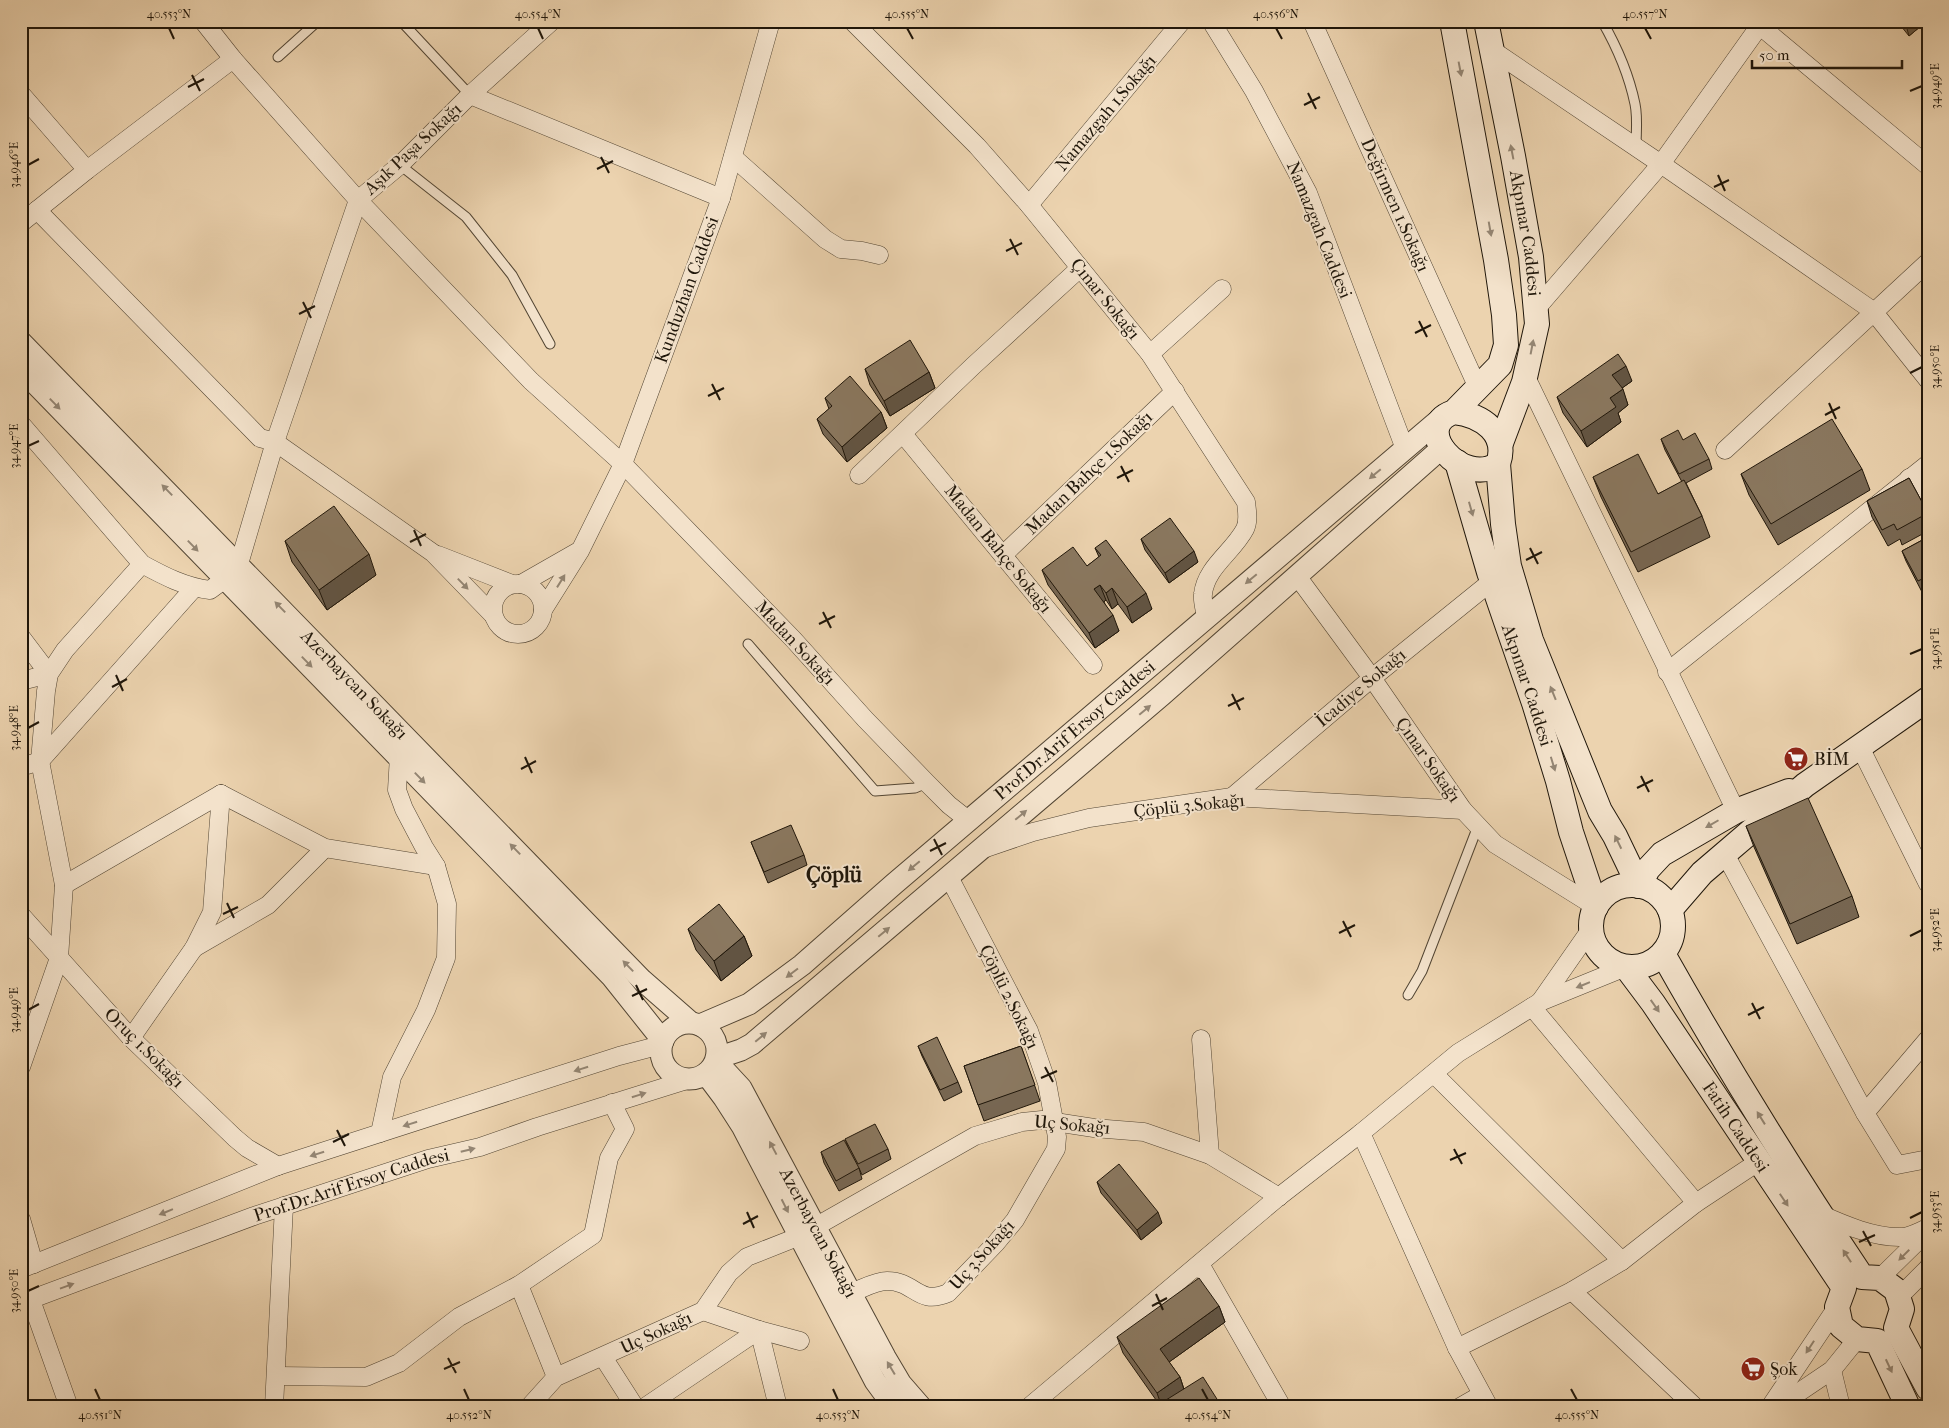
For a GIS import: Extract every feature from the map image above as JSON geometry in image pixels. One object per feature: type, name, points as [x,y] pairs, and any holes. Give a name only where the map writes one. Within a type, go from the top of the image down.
[{"type":"main road","name":"Akpınar Caddesi","points":[[1447,416],[1500,365],[1506,345],[1504,315],[1487,212],[1452,21]]},
{"type":"main road","name":"Akpınar Caddesi","points":[[1486,21],[1531,257],[1537,324],[1526,377],[1499,453],[1503,524],[1509,566],[1531,640],[1600,811],[1615,836],[1639,886]]},
{"type":"main road","points":[[1463,413],[1487,425],[1497,435],[1499,453],[1484,471],[1474,470],[1450,455],[1437,437],[1436,428],[1447,416],[1463,413]]},
{"type":"main road","name":"Akpınar Caddesi","points":[[1450,455],[1534,703],[1558,781],[1594,918]]},
{"type":"main road","points":[[1670,910],[1702,873],[1805,785],[1928,699]]},
{"type":"main road","points":[[1639,886],[1648,870],[1662,854],[1736,811],[1805,785]]},
{"type":"main road","points":[[1621,886],[1648,888],[1659,895],[1670,910],[1674,931],[1670,944],[1663,954],[1652,963],[1639,967],[1626,967],[1613,963],[1602,954],[1594,943],[1594,918],[1608,892],[1614,889],[1621,886]]},
{"type":"main road","name":"Fatih Caddesi","points":[[1663,954],[1693,1007],[1819,1214],[1856,1288],[1841,1326],[1877,1336],[1928,1388]]},
{"type":"main road","name":"Fatih Caddesi","points":[[1626,967],[1653,1004],[1758,1162],[1856,1288],[1896,1290],[1898,1298]]},
{"type":"main road","points":[[1877,1336],[1902,1309],[1898,1298]]},
{"type":"main road","name":"Fatih Caddesi","points":[[1877,1336],[1908,1407]]},
{"type":"street","name":"Madan Sokağı","points":[[203,21],[233,59],[358,200],[531,381],[623,464],[793,639],[865,719],[927,783],[949,805],[968,820]]},
{"type":"street","name":"Aşık Paşa Sokağı","points":[[232,571],[358,200],[400,165],[470,95],[552,21]]},
{"type":"street","name":"Kunduzhan Caddesi","points":[[543,610],[580,551],[623,464],[721,198],[771,21]]},
{"type":"street","name":"Çınar Sokağı","points":[[852,21],[977,146],[1030,205],[1150,354],[1246,502],[1248,515],[1246,528],[1213,569],[1205,584],[1202,595],[1206,617]]},
{"type":"street","name":"Namazgah 1.Sokağı","points":[[1030,205],[1182,21]]},
{"type":"street","name":"Namazgah Caddesi","points":[[1211,21],[1254,91],[1308,193],[1404,449]]},
{"type":"street","name":"Değirmen 1.Sokağı","points":[[1312,21],[1478,388]]},
{"type":"street","points":[[1536,309],[1661,164],[1761,23],[1928,166]]},
{"type":"street","points":[[1492,50],[1873,311],[1928,380]]},
{"type":"street","points":[[21,223],[87,170],[233,59]]},
{"type":"street","points":[[21,94],[87,170]]},
{"type":"street","points":[[470,95],[721,198]]},
{"type":"street","points":[[733,157],[825,239],[841,249],[862,250],[879,255]]},
{"type":"street","points":[[37,210],[260,438],[275,442],[433,553],[493,615],[502,629],[509,633],[526,633],[539,623],[543,610],[540,598],[535,591],[433,553]]},
{"type":"street","points":[[1725,450],[1928,262]]},
{"type":"street","points":[[859,474],[1080,268]]},
{"type":"street","points":[[1150,354],[1222,289]]},
{"type":"street","name":"Azerbaycan Sokağı","points":[[21,342],[399,756],[612,977],[662,1043]]},
{"type":"street","name":"Azerbaycan Sokağı","points":[[21,369],[232,571],[642,980],[695,1024]]},
{"type":"street","points":[[1526,377],[1667,672],[1736,811]]},
{"type":"street","name":"Madan Bahçe 1.Sokağı","points":[[1003,555],[1175,391]]},
{"type":"street","name":"Prof.Dr.Arif Ersoy Caddesi","points":[[695,1024],[749,1004],[802,965],[968,820],[1206,617],[1404,449],[1447,416]]},
{"type":"street","points":[[21,424],[142,564],[162,575],[194,588],[210,590],[232,571]]},
{"type":"street","name":"Madan Bahçe Sokağı","points":[[903,434],[1093,665]]},
{"type":"street","name":"Prof.Dr.Arif Ersoy Caddesi","points":[[26,1301],[284,1206],[428,1159],[480,1148],[612,1103],[707,1068],[742,1050],[752,1044],[981,850],[1155,701],[1296,576],[1450,455]]},
{"type":"street","points":[[1667,672],[1928,464]]},
{"type":"street","points":[[1909,478],[1928,508]]},
{"type":"street","points":[[493,615],[492,607],[498,592],[580,551]]},
{"type":"street","points":[[21,1068],[59,958],[64,885],[40,761],[49,674],[65,650],[142,564]]},
{"type":"street","name":"Çınar Sokağı","points":[[1296,576],[1372,678],[1462,810],[1495,844],[1594,918]]},
{"type":"street","name":"İcadiye Sokağı","points":[[1232,798],[1372,678],[1492,581]]},
{"type":"street","points":[[21,768],[40,761],[194,588]]},
{"type":"street","points":[[21,637],[49,674]]},
{"type":"street","points":[[21,681],[49,674]]},
{"type":"street","points":[[1860,747],[1928,884]]},
{"type":"street","points":[[380,1133],[392,1077],[426,1010],[446,958],[447,904],[436,866],[408,817],[397,790],[399,756]]},
{"type":"street","points":[[221,794],[325,848],[436,866]]},
{"type":"street","points":[[64,885],[221,794]]},
{"type":"street","points":[[131,1038],[194,948],[212,912],[221,794]]},
{"type":"street","name":"Çöplü 3.Sokağı","points":[[981,850],[1033,832],[1089,818],[1232,798],[1462,810]]},
{"type":"street","points":[[194,948],[268,905],[325,848]]},
{"type":"street","points":[[1725,854],[1865,1113],[1897,1165],[1928,1159]]},
{"type":"street","name":"Çöplü 2.Sokağı","points":[[948,877],[1029,1031],[1047,1083],[1056,1122]]},
{"type":"street","name":"Oruç 1.Sokağı","points":[[21,915],[131,1038],[235,1138],[247,1148],[278,1166]]},
{"type":"street","points":[[1536,1004],[1594,918]]},
{"type":"street","points":[[1029,1407],[1279,1197],[1361,1133],[1458,1053],[1536,1004],[1626,967]]},
{"type":"street","points":[[1536,1004],[1696,1203]]},
{"type":"street","points":[[695,1024],[711,1032],[716,1039],[718,1048],[707,1068],[678,1077],[670,1072],[664,1064],[661,1054],[662,1043],[670,1030],[678,1025],[695,1024]]},
{"type":"street","points":[[1201,1039],[1210,1154]]},
{"type":"street","points":[[1865,1113],[1928,1039]]},
{"type":"street","name":"Prof.Dr.Arif Ersoy Caddesi","points":[[28,1266],[278,1166],[662,1043]]},
{"type":"street","name":"Azerbaycan Sokağı","points":[[707,1068],[808,1231],[850,1294],[901,1384],[921,1407]]},
{"type":"street","points":[[1434,1074],[1622,1261]]},
{"type":"street","points":[[277,1376],[366,1377],[399,1363],[460,1318],[519,1285],[593,1235],[609,1158],[625,1129],[612,1103]]},
{"type":"street","name":"Uç Sokağı","points":[[556,1377],[703,1311],[729,1273],[746,1258],[808,1231],[975,1136],[1022,1122],[1056,1122],[1094,1128],[1144,1132],[1210,1154],[1279,1197]]},
{"type":"street","name":"Uç 3.Sokağı","points":[[850,1294],[887,1281],[904,1284],[920,1295],[930,1298],[948,1293],[996,1243],[1015,1220],[1056,1149],[1056,1122]]},
{"type":"street","points":[[1361,1133],[1457,1348],[1485,1401],[1460,1407]]},
{"type":"street","points":[[1457,1348],[1572,1291],[1622,1261],[1696,1203],[1758,1162]]},
{"type":"street","points":[[274,1407],[284,1206]]},
{"type":"street","points":[[1819,1214],[1846,1226],[1877,1234],[1903,1237],[1928,1230]]},
{"type":"street","points":[[21,1219],[28,1266]]},
{"type":"street","points":[[1770,1407],[1856,1288],[1928,1230]]},
{"type":"street","name":"Azerbaycan Sokağı","points":[[808,1231],[875,1381],[894,1407]]},
{"type":"street","points":[[1200,1264],[1282,1407]]},
{"type":"street","points":[[1898,1298],[1928,1268]]},
{"type":"street","points":[[519,1285],[556,1377],[529,1407]]},
{"type":"street","points":[[1572,1291],[1695,1407]]},
{"type":"street","points":[[26,1301],[69,1407]]},
{"type":"street","points":[[703,1311],[759,1330],[800,1341]]},
{"type":"street","points":[[645,1407],[759,1330]]},
{"type":"street","points":[[759,1330],[778,1407]]},
{"type":"street","points":[[1777,1407],[1832,1370],[1877,1336]]},
{"type":"street","points":[[602,1357],[635,1407]]},
{"type":"street","points":[[1832,1370],[1841,1407]]},
{"type":"lane","points":[[278,57],[318,21]]},
{"type":"lane","points":[[401,21],[470,95]]},
{"type":"lane","points":[[1602,21],[1615,44],[1630,85],[1635,106],[1636,148]]},
{"type":"lane","points":[[400,165],[466,217],[512,275],[550,344]]},
{"type":"lane","points":[[748,644],[875,791],[915,788],[927,783]]},
{"type":"lane","points":[[1408,995],[1422,971],[1478,826]]},
{"type":"building","points":[[1902,21],[1911,21],[1906,25]]},
{"type":"building","points":[[910,340],[929,372],[884,401],[865,369]]},
{"type":"building","points":[[1618,354],[1626,366],[1612,375],[1623,389],[1610,398],[1616,407],[1581,431],[1557,397]]},
{"type":"building","points":[[850,376],[881,412],[842,447],[817,419],[832,406],[825,398]]},
{"type":"building","points":[[1832,419],[1862,469],[1771,524],[1741,474]]},
{"type":"building","points":[[1678,430],[1683,440],[1695,433],[1709,459],[1679,474],[1661,439]]},
{"type":"building","points":[[1638,454],[1658,494],[1684,480],[1702,516],[1631,552],[1593,477]]},
{"type":"building","points":[[1909,478],[1928,513],[1897,530],[1894,524],[1882,530],[1867,501]]},
{"type":"building","points":[[334,506],[369,554],[319,590],[285,541]]},
{"type":"building","points":[[1170,518],[1194,551],[1165,573],[1141,539]]},
{"type":"building","points":[[1928,537],[1928,576],[1918,581],[1902,551]]},
{"type":"building","points":[[1106,540],[1146,593],[1127,607],[1112,588],[1106,593],[1100,585],[1094,589],[1113,615],[1089,633],[1042,570],[1073,547],[1087,566],[1101,555],[1095,548]]},
{"type":"building","points":[[1808,798],[1852,896],[1790,924],[1746,826]]},
{"type":"building","points":[[791,825],[804,855],[764,872],[751,842]]},
{"type":"building","points":[[719,904],[744,936],[714,961],[688,929]]},
{"type":"building","points":[[937,1037],[958,1082],[940,1090],[918,1046]]},
{"type":"building","points":[[1021,1046],[1035,1085],[978,1105],[964,1066]]},
{"type":"building","points":[[875,1124],[888,1149],[858,1164],[845,1139]]},
{"type":"building","points":[[844,1140],[859,1168],[836,1181],[821,1152]]},
{"type":"building","points":[[1119,1164],[1158,1212],[1137,1230],[1097,1182]]},
{"type":"building","points":[[1199,1278],[1219,1306],[1160,1349],[1180,1377],[1157,1393],[1117,1337]]},
{"type":"building","points":[[1203,1377],[1222,1407],[1171,1407],[1166,1400]]},
{"type":"place","name":"BİM","points":[[1796,759]]},
{"type":"place","name":"Şok","points":[[1753,1369]]},
{"type":"district","name":"Çöplü","points":[[834,875]]}]
